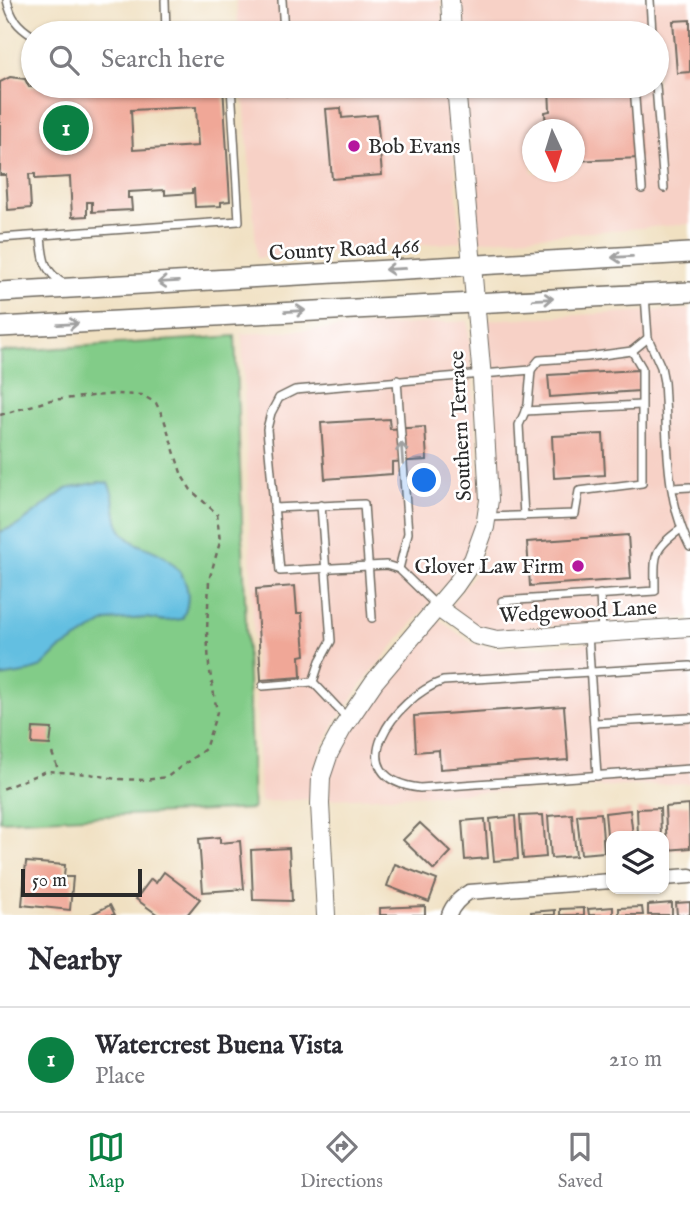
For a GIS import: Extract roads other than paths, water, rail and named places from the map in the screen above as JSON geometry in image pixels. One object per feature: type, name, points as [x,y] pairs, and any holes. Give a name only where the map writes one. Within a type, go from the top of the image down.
[{"type":"main road","name":"County Road 466","points":[[0,292],[690,253]]},
{"type":"main road","points":[[0,327],[690,292]]},
{"type":"street","points":[[450,0],[451,21]]},
{"type":"street","name":"Southern Terrace","points":[[326,915],[320,804],[321,777],[329,753],[348,719],[374,682],[473,560],[489,500],[457,98]]},
{"type":"street","name":"Wedgewood Lane","points":[[437,607],[465,628],[487,639],[690,627]]},
{"type":"street","points":[[669,878],[690,876]]},
{"type":"street","points":[[449,915],[459,899],[469,892],[606,881]]},
{"type":"lane","points":[[7,0],[11,18],[21,28]]},
{"type":"lane","points":[[165,0],[166,21]]},
{"type":"lane","points":[[282,0],[283,21]]},
{"type":"lane","points":[[650,0],[651,21]]},
{"type":"lane","points":[[0,238],[239,221],[232,98]]},
{"type":"lane","points":[[635,98],[642,189]]},
{"type":"lane","points":[[657,98],[664,188]]},
{"type":"lane","points":[[41,236],[45,267],[70,288]]},
{"type":"lane","points":[[645,294],[648,338],[662,367],[672,488],[681,529],[690,547]]},
{"type":"lane","points":[[524,516],[519,425],[528,405],[531,370],[539,360],[632,351],[648,338]]},
{"type":"lane","points":[[486,517],[575,514],[579,491],[642,483],[642,368],[632,351]]},
{"type":"lane","points":[[437,607],[399,569],[386,565],[280,571],[267,429],[279,398],[295,390],[531,370]]},
{"type":"lane","points":[[397,380],[408,533],[399,569]]},
{"type":"lane","points":[[525,411],[641,405]]},
{"type":"lane","points":[[672,488],[690,487]]},
{"type":"lane","points":[[274,508],[364,504],[372,618]]},
{"type":"lane","points":[[313,682],[331,641],[321,505]]},
{"type":"lane","points":[[502,601],[655,591],[655,553],[666,539],[681,529]]},
{"type":"lane","points":[[597,776],[591,672],[600,594]]},
{"type":"lane","points":[[690,666],[458,679],[429,685],[410,699],[391,720],[382,733],[377,750],[383,770],[393,780],[412,787],[690,769]]},
{"type":"lane","points":[[263,686],[313,682]]},
{"type":"lane","points":[[313,682],[348,719]]},
{"type":"lane","points":[[594,723],[690,718]]},
{"type":"water","points":[[99,482],[108,483],[118,523],[124,534],[166,558],[179,571],[188,594],[182,619],[107,621],[59,650],[42,667],[0,677],[0,532],[20,524],[66,489]]},
{"type":"place","name":"Watercrest Buena Vista","points":[[66,128]]},
{"type":"place","name":"Bob Evans","points":[[354,146]]},
{"type":"place","name":"Glover Law Firm","points":[[578,566]]}]
